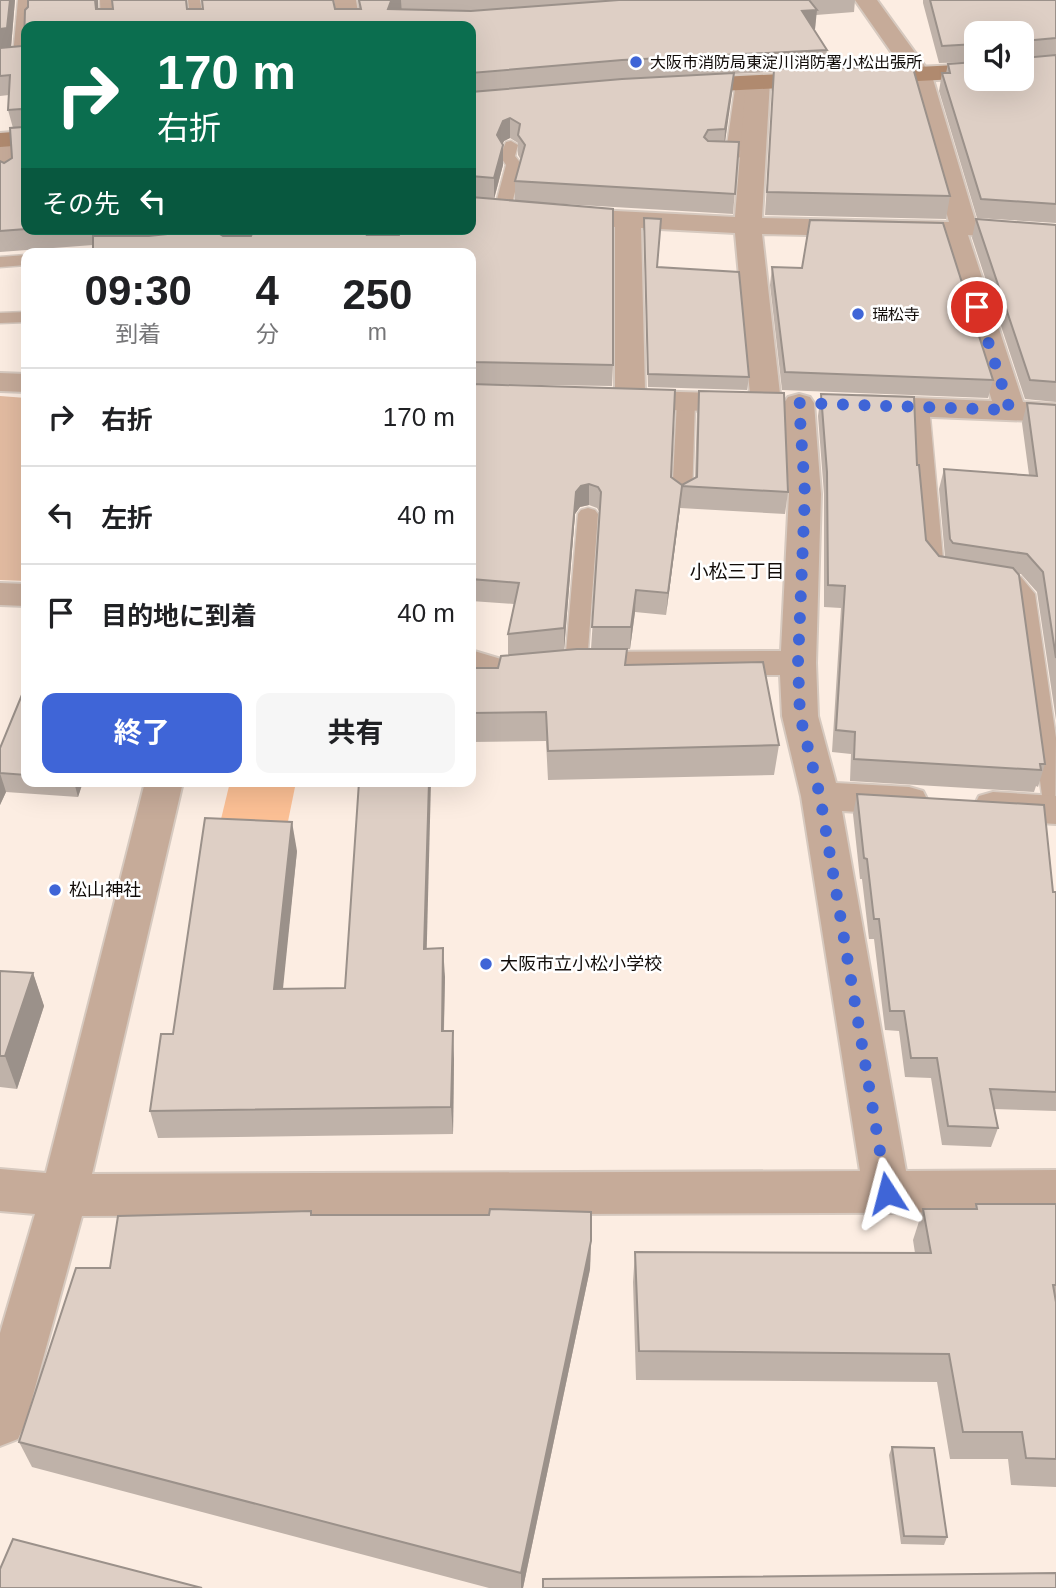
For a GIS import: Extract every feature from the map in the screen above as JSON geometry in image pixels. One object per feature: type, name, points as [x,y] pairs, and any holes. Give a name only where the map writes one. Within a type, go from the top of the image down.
[{"type":"street","points":[[345,0],[348,21]]},
{"type":"street","points":[[866,0],[920,76],[958,228],[1010,410]]},
{"type":"street","points":[[662,87],[964,72]]},
{"type":"street","points":[[750,82],[748,226],[808,404],[798,663],[800,716],[820,796],[887,1193]]},
{"type":"street","points":[[476,208],[748,226],[958,228],[1056,234]]},
{"type":"street","points":[[628,218],[630,400]]},
{"type":"street","points":[[0,382],[21,383]]},
{"type":"street","points":[[590,398],[920,406],[1056,413]]},
{"type":"street","points":[[0,594],[21,596]]},
{"type":"street","points":[[476,664],[500,671],[576,664],[798,663]]},
{"type":"street","points":[[0,1422],[64,1195],[163,787]]},
{"type":"street","points":[[820,796],[1056,810]]},
{"type":"street","points":[[0,1190],[64,1195],[1056,1191]]},
{"type":"lane","points":[[15,57],[23,0]]},
{"type":"lane","points":[[106,0],[108,21]]},
{"type":"lane","points":[[194,0],[197,21]]},
{"type":"lane","points":[[712,156],[733,157],[750,82]]},
{"type":"lane","points":[[7,176],[10,139]]},
{"type":"lane","points":[[502,211],[514,165],[507,156],[512,145]]},
{"type":"lane","points":[[0,262],[21,260]]},
{"type":"lane","points":[[0,318],[21,317]]},
{"type":"lane","points":[[681,499],[686,401]]},
{"type":"lane","points":[[920,406],[933,561],[941,571],[1014,582],[1025,594],[1056,810]]},
{"type":"lane","points":[[576,664],[587,514]]},
{"type":"shaded area","points":[[0,396],[21,398],[21,581],[0,580]]},
{"type":"shaded area","points":[[229,787],[295,787],[282,851],[214,848]]},
{"type":"building","points":[[0,0],[10,0],[7,28],[0,29]]},
{"type":"building","points":[[28,0],[95,0],[96,9],[113,9],[112,0],[186,0],[187,9],[203,9],[202,0],[333,0],[335,9],[361,9],[359,0],[393,0],[388,9],[471,11],[619,0],[809,0],[817,10],[802,11],[827,50],[622,60],[476,73],[476,21],[25,21],[25,10]]},
{"type":"building","points":[[930,0],[1056,0],[1056,38],[1034,40],[1034,21],[964,21],[964,45],[942,46]]},
{"type":"building","points":[[21,46],[21,109],[8,110],[10,75],[0,76],[0,48]]},
{"type":"building","points":[[1056,55],[1056,204],[981,199],[942,73],[950,73],[948,64],[964,63],[964,91],[1034,91],[1034,57]]},
{"type":"building","points":[[839,66],[913,68],[950,196],[767,192],[774,69]]},
{"type":"building","points":[[734,73],[725,129],[708,130],[704,137],[708,141],[739,142],[735,194],[515,181],[525,145],[518,135],[520,124],[510,118],[503,121],[497,135],[503,145],[494,178],[476,176],[476,92]]},
{"type":"building","points":[[21,127],[21,229],[0,231],[0,161],[4,163],[12,158],[10,128]]},
{"type":"building","points":[[476,197],[613,209],[613,365],[476,362],[476,248],[93,248],[93,236],[476,235]]},
{"type":"building","points":[[644,218],[661,219],[657,267],[739,272],[749,377],[648,374]]},
{"type":"building","points":[[976,219],[1056,225],[1056,382],[1030,380]]},
{"type":"building","points":[[810,220],[943,223],[993,380],[785,372],[772,267],[802,268]]},
{"type":"building","points":[[476,384],[675,390],[671,477],[682,485],[697,477],[699,391],[784,393],[788,492],[682,486],[668,593],[636,590],[631,627],[592,627],[601,492],[598,487],[589,484],[581,486],[576,492],[564,628],[508,634],[519,583],[476,579]]},
{"type":"building","points":[[821,394],[914,397],[917,465],[926,540],[939,556],[1013,568],[1019,575],[1045,764],[1040,764],[1041,770],[854,759],[855,732],[836,730],[845,586],[828,585],[827,472]]},
{"type":"building","points":[[1027,403],[1056,405],[1056,658],[1043,572],[1027,554],[953,543],[950,539],[944,469],[1037,476]]},
{"type":"building","points":[[577,649],[627,649],[625,665],[763,662],[779,745],[548,751],[546,712],[476,713],[476,668],[498,668],[501,656]]},
{"type":"building","points":[[21,697],[21,775],[0,773],[0,748]]},
{"type":"building","points":[[359,787],[429,787],[424,949],[443,948],[442,1031],[453,1031],[451,1107],[150,1111],[161,1034],[173,1034],[205,818],[292,822],[274,989],[345,988]]},
{"type":"building","points":[[857,794],[1044,805],[1053,892],[1056,892],[1056,1092],[990,1089],[998,1128],[948,1126],[937,1058],[911,1058],[904,1011],[890,1011],[879,919],[874,919]]},
{"type":"building","points":[[0,971],[33,973],[5,1056],[0,1056]]},
{"type":"building","points":[[976,1204],[1056,1204],[1056,1285],[1053,1285],[1056,1302],[1056,1459],[1026,1458],[1022,1432],[963,1432],[949,1354],[639,1351],[635,1252],[931,1253],[923,1209],[977,1209]]},
{"type":"building","points":[[490,1209],[591,1212],[591,1241],[521,1573],[19,1442],[76,1268],[110,1268],[118,1216],[311,1211],[311,1215],[489,1215]]},
{"type":"building","points":[[892,1447],[934,1448],[947,1537],[904,1536]]},
{"type":"building","points":[[13,1539],[202,1588],[0,1588],[0,1569]]},
{"type":"building","points":[[1056,1573],[1056,1588],[543,1588],[543,1579]]},
{"type":"place","name":"大阪市消防局東淀川消防署小松出張所","points":[[636,62]]},
{"type":"place","name":"瑞松寺","points":[[858,314]]},
{"type":"place","name":"松山神社","points":[[55,890]]},
{"type":"place","name":"大阪市立小松小学校","points":[[486,964]]},
{"type":"district","name":"小松三丁目","points":[[737,571]]},
{"type":"route","points":[[887,1193],[820,796],[800,716],[798,663],[805,494],[799,403],[1010,410],[977,307]]}]
